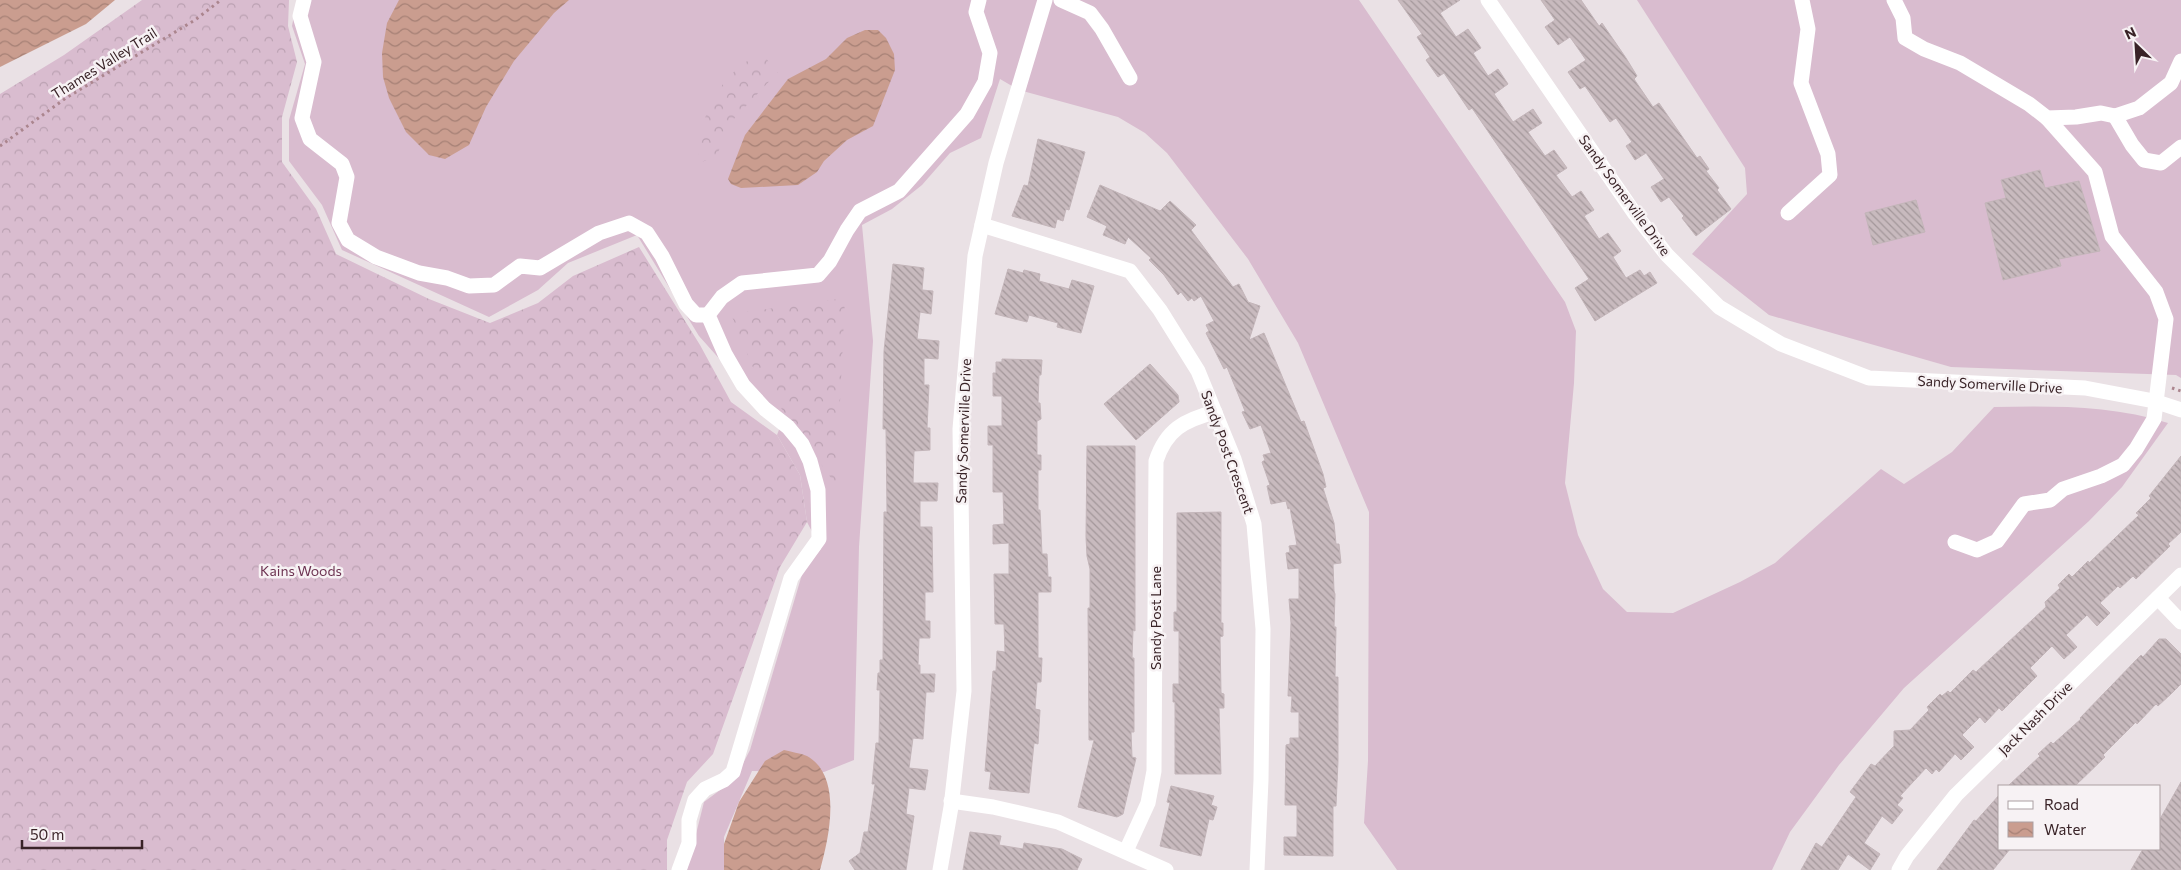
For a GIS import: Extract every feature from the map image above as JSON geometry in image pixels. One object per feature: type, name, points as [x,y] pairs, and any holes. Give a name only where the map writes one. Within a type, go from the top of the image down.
[{"type":"street","points":[[304,0],[300,16],[314,62],[302,118],[310,139],[342,164],[347,177],[338,223],[348,240],[376,257],[419,273],[447,278],[469,286],[494,285],[520,266],[540,268],[599,233],[629,223],[647,233],[662,256],[686,304],[696,315],[708,316]]},
{"type":"street","points":[[708,316],[722,297],[742,283],[818,275],[830,262],[847,230],[860,211],[899,191],[946,140],[967,114],[985,82],[990,53],[976,12],[979,0]]},
{"type":"street","name":"Sandy Somerville Drive","points":[[940,870],[951,801],[964,691],[960,429],[975,256],[996,163],[1045,0]]},
{"type":"street","points":[[1061,0],[1090,13],[1102,29],[1130,78]]},
{"type":"street","name":"Sandy Somerville Drive","points":[[1488,0],[1635,214],[1667,255],[1719,308],[1781,344],[1869,378],[2085,388],[2154,401],[2181,410]]},
{"type":"street","points":[[1788,213],[1830,176],[1828,154],[1801,83],[1808,29],[1802,0]]},
{"type":"street","points":[[1894,0],[1903,18],[1905,38],[1924,49],[1960,63],[2029,104],[2047,118],[2095,172],[2112,236],[2156,292],[2166,319],[2154,401],[2154,419],[2136,449],[2123,465],[2101,476],[2063,489],[2050,500],[2024,504],[1997,541],[1977,550],[1955,542]]},
{"type":"street","points":[[2047,118],[2076,117],[2101,113],[2116,116],[2139,108],[2171,83],[2181,61]]},
{"type":"street","points":[[2116,116],[2132,145],[2144,160],[2161,163],[2181,147]]},
{"type":"street","name":"Sandy Post Crescent","points":[[982,225],[1130,271],[1160,310],[1198,371],[1234,459],[1254,524],[1263,629],[1261,780],[1257,870]]},
{"type":"street","points":[[679,870],[689,843],[689,820],[695,800],[705,789],[724,780],[733,772],[791,578],[819,539],[818,490],[810,461],[802,444],[788,427],[764,409],[743,385],[725,354],[708,316]]},
{"type":"street","name":"Sandy Post Lane","points":[[1126,851],[1148,803],[1154,771],[1156,461],[1164,441],[1173,430],[1200,416],[1215,412]]},
{"type":"street","name":"Jack Nash Drive","points":[[1899,870],[1907,856],[1956,795],[2181,575]]},
{"type":"street","points":[[2158,598],[2181,622]]},
{"type":"street","points":[[951,801],[993,807],[1058,822],[1166,870]]},
{"type":"path","name":"Thames Valley Trail","points":[[0,146],[66,98],[195,20],[221,0]]},
{"type":"green space","name":"Kains Woods","points":[[142,0],[289,0],[288,26],[297,62],[282,117],[282,162],[316,209],[336,254],[429,299],[490,323],[538,303],[573,276],[639,247],[700,345],[731,402],[777,435],[800,475],[807,522],[780,567],[713,754],[687,782],[667,840],[667,870],[0,870],[0,94],[64,55]]},
{"type":"green space","points":[[297,0],[1359,0],[1565,302],[1576,331],[1574,383],[1565,483],[1578,535],[1603,589],[1627,612],[1673,613],[1740,582],[1775,563],[1881,469],[1904,484],[1952,452],[1994,407],[2059,407],[2103,410],[2147,417],[2168,423],[2122,487],[2089,521],[1904,688],[1839,765],[1790,832],[1772,870],[1397,870],[1364,823],[1368,761],[1369,512],[1298,343],[1248,259],[1167,153],[1145,133],[1118,117],[1019,90],[1000,79],[981,138],[950,153],[922,185],[892,209],[862,225],[873,341],[859,547],[854,760],[824,772],[752,771],[724,837],[724,870],[687,870],[704,802],[735,779],[750,750],[803,571],[821,549],[807,522],[800,475],[777,435],[780,427],[699,336],[637,235],[568,263],[538,290],[489,317],[342,250],[322,205],[289,161],[289,120],[305,64],[292,26]]},
{"type":"green space","points":[[1637,0],[2181,0],[2181,378],[2176,375],[1951,367],[1769,315],[1692,254],[1747,194],[1745,168]]},
{"type":"green space","points":[[761,53],[778,72],[730,123],[717,155],[698,164],[698,135],[709,108],[723,84],[739,66]]},
{"type":"green space","points":[[845,298],[836,485],[754,370],[731,314]]},
{"type":"water","points":[[0,0],[115,0],[86,24],[0,67]]},
{"type":"water","points":[[399,0],[569,0],[554,13],[514,61],[486,107],[469,145],[445,159],[429,155],[406,132],[389,98],[383,77],[382,53],[387,23]]},
{"type":"water","points":[[865,30],[878,30],[886,38],[894,54],[895,70],[873,126],[847,140],[824,161],[817,172],[798,185],[741,188],[731,184],[728,179],[745,135],[788,79],[826,59],[847,38]]},
{"type":"water","points":[[784,750],[807,756],[818,765],[825,778],[829,792],[830,808],[827,842],[820,870],[724,870],[724,844],[739,802],[765,761]]},
{"type":"building","points":[[1398,0],[1460,0],[1440,13],[1456,37],[1468,29],[1481,48],[1473,53],[1488,76],[1498,69],[1508,84],[1494,94],[1513,122],[1533,109],[1542,123],[1528,132],[1545,156],[1554,150],[1567,168],[1556,175],[1572,197],[1581,191],[1594,210],[1584,216],[1599,239],[1608,233],[1621,251],[1613,257],[1626,278],[1640,270],[1644,276],[1650,272],[1657,283],[1595,321],[1575,288],[1589,279],[1472,108],[1469,110],[1444,73],[1438,77],[1426,60],[1430,57],[1417,37],[1422,34]]},
{"type":"building","points":[[1541,0],[1581,0],[1599,26],[1602,23],[1637,76],[1634,79],[1653,107],[1659,103],[1697,158],[1700,156],[1709,169],[1706,171],[1719,188],[1717,190],[1731,209],[1696,236],[1682,218],[1684,216],[1669,197],[1661,202],[1651,187],[1664,179],[1646,153],[1635,160],[1626,146],[1632,142],[1616,118],[1610,122],[1585,86],[1580,89],[1568,72],[1586,60],[1570,37],[1558,45],[1545,27],[1555,20]]},
{"type":"building","points":[[1038,139],[1085,152],[1069,210],[1066,209],[1063,221],[1057,219],[1055,228],[1012,216],[1024,185],[1028,186]]},
{"type":"building","points":[[2040,170],[2045,188],[2079,181],[2100,251],[2059,259],[2061,266],[2003,280],[1985,203],[2006,198],[2001,180]]},
{"type":"building","points":[[1100,185],[1160,211],[1170,201],[1196,225],[1191,230],[1233,287],[1239,284],[1248,302],[1260,306],[1249,340],[1264,333],[1301,422],[1304,421],[1323,474],[1326,487],[1323,488],[1334,523],[1336,544],[1339,544],[1341,563],[1333,564],[1335,594],[1334,627],[1336,627],[1335,677],[1338,677],[1338,761],[1336,806],[1333,806],[1333,856],[1284,855],[1284,837],[1297,837],[1297,805],[1285,805],[1286,745],[1290,744],[1290,738],[1299,738],[1299,712],[1291,712],[1292,696],[1288,696],[1291,623],[1289,599],[1299,599],[1299,568],[1288,569],[1286,553],[1290,552],[1289,546],[1297,545],[1290,508],[1288,509],[1286,501],[1271,504],[1267,486],[1270,485],[1262,462],[1265,460],[1263,455],[1271,453],[1261,425],[1250,429],[1242,412],[1245,411],[1227,367],[1224,369],[1206,333],[1209,331],[1206,325],[1214,321],[1201,296],[1194,301],[1192,298],[1188,301],[1181,292],[1178,295],[1164,275],[1149,260],[1151,258],[1128,237],[1125,244],[1103,235],[1107,226],[1087,217]]},
{"type":"building","points":[[1916,200],[1925,232],[1873,245],[1865,213]]},
{"type":"building","points":[[893,264],[924,268],[922,290],[933,291],[931,314],[920,312],[917,339],[939,341],[938,359],[924,358],[924,385],[929,385],[927,428],[930,428],[930,450],[914,451],[913,483],[938,483],[937,501],[920,501],[920,527],[932,527],[933,592],[925,592],[925,621],[930,621],[930,638],[919,638],[918,665],[920,665],[920,674],[935,674],[934,692],[926,692],[923,739],[913,738],[909,768],[928,770],[925,790],[909,788],[906,814],[914,816],[906,870],[855,870],[849,861],[860,853],[864,832],[868,832],[875,784],[872,784],[876,743],[879,743],[880,690],[877,690],[880,660],[883,660],[884,512],[887,512],[886,429],[883,429],[884,351]]},
{"type":"building","points":[[1008,269],[1023,273],[1024,270],[1040,274],[1039,281],[1069,289],[1072,280],[1094,286],[1081,333],[1057,327],[1058,323],[1029,315],[1027,322],[995,314]]},
{"type":"building","points":[[1002,359],[1042,360],[1041,375],[1039,375],[1038,403],[1040,403],[1041,419],[1037,421],[1037,455],[1041,455],[1041,470],[1038,470],[1038,510],[1040,510],[1042,554],[1047,554],[1048,577],[1051,577],[1051,592],[1038,592],[1038,658],[1042,658],[1041,682],[1037,682],[1035,709],[1040,710],[1038,744],[1034,743],[1029,793],[989,789],[991,772],[985,771],[993,671],[996,671],[997,651],[1005,652],[1004,624],[995,624],[994,574],[1009,574],[1009,543],[993,544],[993,525],[1004,524],[1003,492],[993,492],[993,445],[988,445],[988,426],[1002,426],[1002,396],[993,396],[993,373],[996,373],[996,362],[1002,362]]},
{"type":"building","points":[[1150,364],[1178,395],[1179,402],[1136,440],[1104,404]]},
{"type":"building","points":[[1087,446],[1135,446],[1135,631],[1133,630],[1132,658],[1134,658],[1134,732],[1131,732],[1132,757],[1136,758],[1123,814],[1117,817],[1078,807],[1094,740],[1089,740],[1088,608],[1090,608],[1090,569],[1086,537]]},
{"type":"building","points":[[2181,456],[2181,532],[2168,544],[2170,546],[2136,579],[2133,576],[2120,588],[2118,586],[2100,603],[2110,613],[2097,626],[2087,615],[2066,635],[2077,647],[2064,659],[2052,646],[2030,668],[2037,676],[2002,711],[1999,708],[1985,723],[1980,717],[1962,735],[1974,747],[1961,760],[1955,754],[1939,772],[1936,769],[1932,774],[1926,768],[1900,796],[1903,798],[1897,805],[1903,810],[1892,824],[1882,816],[1864,843],[1880,854],[1870,870],[1848,854],[1838,870],[1801,870],[1816,843],[1822,847],[1856,797],[1850,792],[1871,764],[1875,766],[1894,746],[1894,731],[1910,730],[1929,710],[1927,707],[1940,694],[1942,696],[1948,691],[1950,693],[1973,670],[1976,672],[2046,607],[2045,602],[2060,588],[2058,585],[2069,574],[2072,577],[2088,561],[2089,563],[2139,515],[2136,513],[2151,498],[2149,496]]},
{"type":"building","points":[[1221,512],[1221,623],[1223,623],[1223,636],[1220,637],[1221,693],[1224,694],[1224,708],[1219,708],[1221,774],[1175,774],[1175,702],[1173,702],[1173,684],[1179,684],[1179,631],[1174,631],[1174,612],[1177,612],[1177,513]]},
{"type":"building","points":[[2159,639],[2166,639],[2181,654],[2181,684],[2158,706],[2156,704],[2137,724],[2136,722],[2103,755],[2105,757],[2076,785],[2009,785],[2040,756],[2038,754],[2051,742],[2053,744],[2081,719],[2141,655],[2143,657]]},
{"type":"building","points":[[2181,782],[2181,870],[2131,870],[2142,850],[2161,850],[2161,817]]},
{"type":"building","points":[[1171,786],[1214,796],[1211,805],[1217,807],[1213,820],[1209,819],[1201,856],[1160,846],[1170,803],[1167,802]]},
{"type":"building","points":[[1998,796],[1998,850],[2009,850],[1993,870],[1937,870],[1974,820],[1976,821]]},
{"type":"building","points":[[970,832],[1001,836],[999,845],[1023,849],[1024,843],[1062,849],[1082,859],[1077,870],[963,870]]}]
